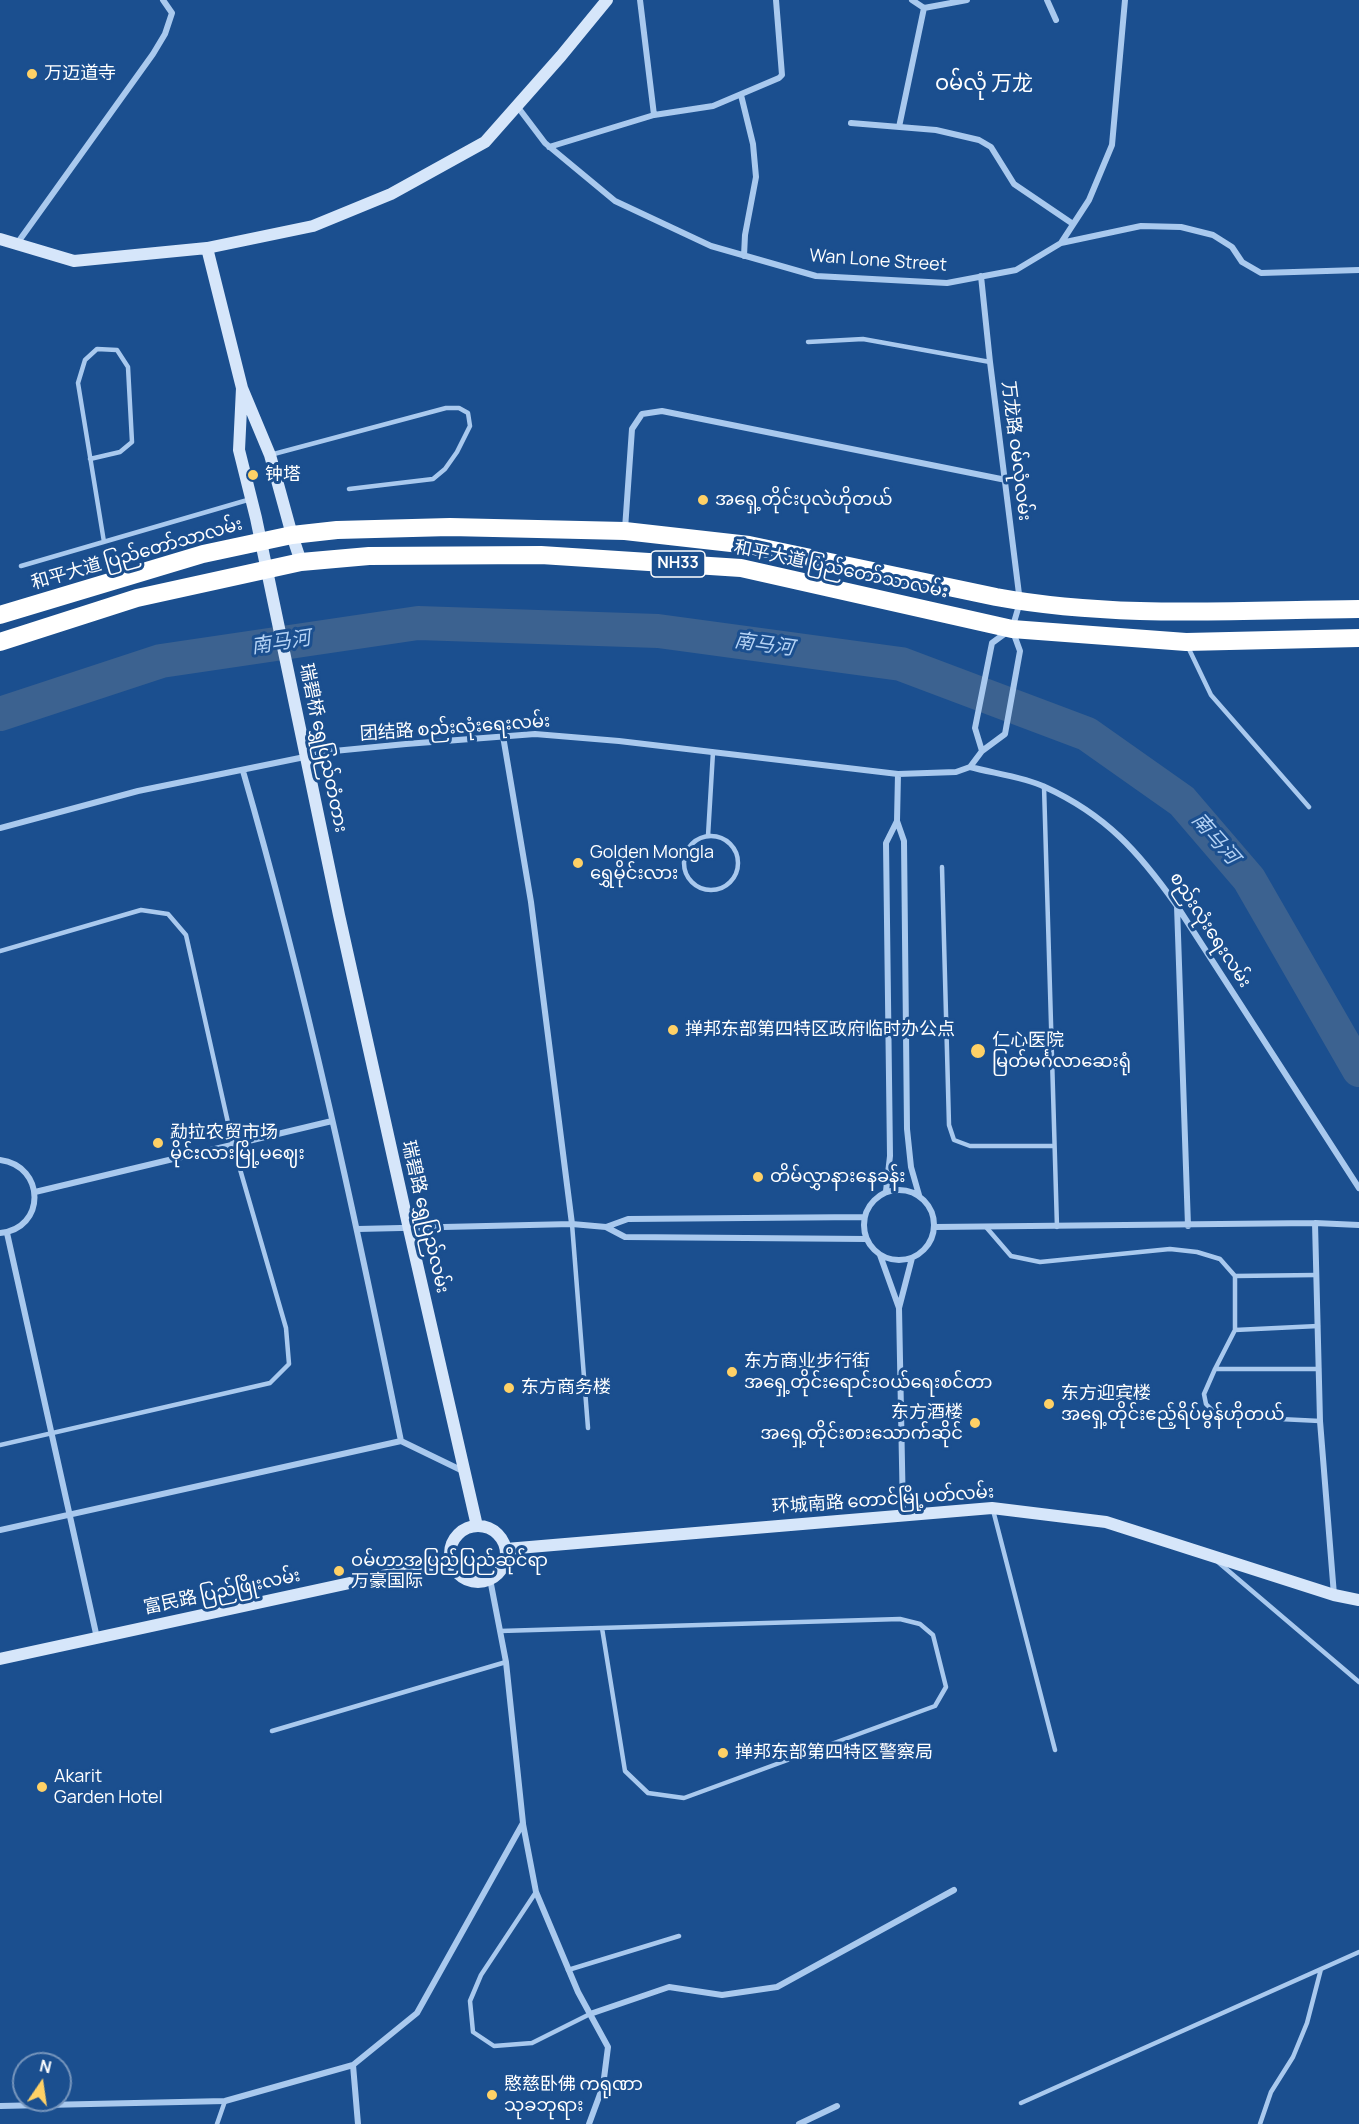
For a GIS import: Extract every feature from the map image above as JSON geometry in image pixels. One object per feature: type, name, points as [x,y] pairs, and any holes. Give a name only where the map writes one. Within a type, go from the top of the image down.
[{"type":"highway","name":"和平大道 ပြည်တော်သာလမ်း","points":[[0,615],[203,554],[292,535],[337,530],[450,527],[625,531],[749,545],[1020,602],[1122,612],[1359,609]]},
{"type":"highway","name":"和平大道 ပြည်တော်သာလမ်း","points":[[0,642],[137,598],[301,562],[369,556],[541,555],[741,568],[1012,629],[1186,642],[1359,638]]},
{"type":"street","points":[[15,245],[153,54],[165,34],[172,13],[163,0]]},
{"type":"street","points":[[0,239],[74,261],[207,248],[313,226],[391,194],[485,142],[607,0]]},
{"type":"street","points":[[640,0],[654,115]]},
{"type":"street","points":[[549,147],[654,115],[713,106],[779,78],[782,75],[778,0]]},
{"type":"street","points":[[912,0],[924,8],[967,0]]},
{"type":"street","points":[[1047,0],[1056,20]]},
{"type":"street","name":"Wan Lone Street","points":[[518,106],[549,147],[615,201],[711,246],[816,276],[947,283],[1016,270],[1061,243],[1089,200],[1112,145],[1125,0]]},
{"type":"street","points":[[899,127],[924,8]]},
{"type":"street","points":[[741,95],[753,144],[756,177],[745,235],[744,256]]},
{"type":"street","points":[[850,123],[936,130],[979,140],[990,147],[1014,184],[1073,224]]},
{"type":"street","points":[[1061,243],[1141,226],[1181,227],[1213,235],[1232,247],[1242,262],[1261,273],[1359,270]]},
{"type":"street","points":[[207,248],[242,388],[270,455],[301,562]]},
{"type":"street","name":"万龙路 ဝမ်လုံလမ်း","points":[[981,276],[1020,602],[1012,629]]},
{"type":"street","points":[[242,388],[239,450],[251,499]]},
{"type":"street","points":[[625,531],[632,429],[642,414],[662,411],[1006,480]]},
{"type":"street","name":"瑞碧桥 ရွှေပြည်တံတား","points":[[251,499],[339,915]]},
{"type":"street","points":[[970,767],[982,751],[1005,734],[1020,651],[1012,629],[992,643],[975,728],[982,751]]},
{"type":"street","name":"团结路 စည်းလုံးရေးလမ်း","points":[[0,828],[138,791],[334,751],[503,736],[535,734],[898,774],[938,774],[956,772],[970,767]]},
{"type":"street","points":[[503,736],[531,902],[572,1224]]},
{"type":"street","name":"စည်းလုံးရေးလမ်း","points":[[970,767],[1044,786],[1099,818],[1122,837],[1152,870],[1177,906],[1359,1188]]},
{"type":"street","points":[[243,771],[272,874],[358,1229],[401,1441]]},
{"type":"street","points":[[898,774],[897,821],[904,841],[907,1129],[911,1167],[919,1195]]},
{"type":"street","points":[[886,1191],[890,1156],[886,843],[897,821]]},
{"type":"street","points":[[1177,906],[1188,1226]]},
{"type":"street","name":"瑞碧路 ရွှေပြည်လမ်း","points":[[339,915],[477,1526]]},
{"type":"street","points":[[35,1192],[332,1121]]},
{"type":"street","points":[[0,1160],[13,1162],[23,1169],[30,1178],[35,1192],[32,1211],[26,1221],[3,1233],[97,1638]]},
{"type":"street","points":[[899,1189],[919,1195],[928,1204],[933,1215],[935,1227],[932,1240],[927,1247],[912,1258],[892,1260],[880,1255],[866,1239],[863,1229],[868,1206],[877,1196],[886,1191],[899,1189]]},
{"type":"street","points":[[606,1227],[628,1219],[864,1217]]},
{"type":"street","points":[[358,1229],[572,1224],[606,1227],[625,1237],[866,1239]]},
{"type":"street","points":[[1315,1224],[1320,1421],[1334,1595]]},
{"type":"street","points":[[935,1227],[1359,1225]]},
{"type":"street","points":[[880,1255],[899,1308]]},
{"type":"street","points":[[903,1516],[899,1308],[912,1258]]},
{"type":"street","points":[[0,1530],[401,1441],[465,1472]]},
{"type":"street","name":"环城南路 တောင်မြို့ပတ်လမ်း","points":[[506,1549],[992,1508],[1106,1522],[1334,1595],[1359,1600]]},
{"type":"street","points":[[477,1526],[493,1530],[499,1535],[506,1549],[503,1567],[490,1580],[466,1579],[459,1574],[451,1561],[452,1544],[456,1537],[462,1531],[477,1526]]},
{"type":"street","name":"富民路 ပြည်ဖြိုးလမ်း","points":[[0,1659],[451,1561]]},
{"type":"street","points":[[490,1580],[506,1662],[523,1823],[536,1892],[568,1970],[608,2047],[603,2086],[589,2124]]},
{"type":"street","points":[[0,2106],[225,2100],[353,2066],[417,2013],[523,1823]]},
{"type":"street","points":[[590,2014],[669,1987],[722,1995],[777,1987],[954,1890]]},
{"type":"street","points":[[353,2066],[358,2124]]},
{"type":"street","points":[[799,2124],[837,2106]]},
{"type":"lane","points":[[808,342],[863,339],[990,362]]},
{"type":"lane","points":[[90,459],[120,452],[132,442],[128,367],[117,350],[97,349],[85,360],[78,383],[90,459],[104,542]]},
{"type":"lane","points":[[270,455],[446,408],[459,408],[468,413],[470,426],[457,452],[445,469],[433,479],[350,489]]},
{"type":"lane","points":[[21,566],[251,499]]},
{"type":"lane","points":[[1186,642],[1210,695],[1309,807]]},
{"type":"lane","points":[[708,836],[713,752]]},
{"type":"lane","points":[[1044,786],[1057,1227]]},
{"type":"lane","points":[[708,836],[720,837],[729,842],[736,851],[739,861],[732,881],[723,888],[712,891],[701,889],[692,883],[686,875],[684,865],[685,854],[690,845],[708,836]]},
{"type":"lane","points":[[942,867],[948,1125],[954,1140],[970,1146],[1054,1146]]},
{"type":"lane","points":[[0,951],[141,910],[168,914],[186,935],[233,1145],[286,1328],[289,1364],[270,1383],[0,1445]]},
{"type":"lane","points":[[572,1224],[588,1428]]},
{"type":"lane","points":[[986,1227],[1011,1256],[1040,1262],[1170,1249],[1197,1252],[1220,1259],[1235,1276],[1235,1330],[1204,1394],[1206,1404],[1214,1411],[1239,1417],[1320,1421]]},
{"type":"lane","points":[[1235,1276],[1316,1275]]},
{"type":"lane","points":[[1235,1330],[1318,1326]]},
{"type":"lane","points":[[1215,1369],[1318,1369]]},
{"type":"lane","points":[[992,1508],[1055,1750]]},
{"type":"lane","points":[[1209,1554],[1359,1682]]},
{"type":"lane","points":[[500,1631],[900,1619],[920,1624],[933,1635],[946,1687],[935,1706],[684,1798],[648,1792],[625,1771],[602,1628]]},
{"type":"lane","points":[[272,1731],[506,1662]]},
{"type":"lane","points":[[536,1892],[481,1975],[470,2001],[473,2032],[494,2046],[531,2043],[590,2014]]},
{"type":"lane","points":[[568,1970],[680,1936]]},
{"type":"lane","points":[[1021,2103],[1359,1952]]},
{"type":"lane","points":[[1260,2124],[1271,2092],[1293,2056],[1307,2023],[1321,1969]]},
{"type":"lane","points":[[217,2124],[225,2100]]},
{"type":"waterway","name":"南马河","points":[[0,714],[161,661],[418,623],[658,631],[901,664],[1087,734],[1182,801],[1249,879],[1359,1070]]},
{"type":"place","name":"万迈道寺","points":[[32,74]]},
{"type":"place","name":"钟塔","points":[[253,475]]},
{"type":"place","name":"အရှေ့တိုင်းပုလဲဟိုတယ်","points":[[703,500]]},
{"type":"place","name":"Golden Mongla ရွှေမိုင်းလား","points":[[578,863]]},
{"type":"place","name":"掸邦东部第四特区政府临时办公点","points":[[673,1030]]},
{"type":"place","name":"仁心医院 မြတ်မင်္ဂလာဆေးရုံ","points":[[978,1051]]},
{"type":"place","name":"勐拉农贸市场 မိုင်းလားမြို့မဈေး","points":[[158,1143]]},
{"type":"place","name":"တိမ်လွှာနားနေခန်း","points":[[758,1177]]},
{"type":"place","name":"东方商业步行街 အရှေ့တိုင်းရောင်းဝယ်ရေးစင်တာ","points":[[732,1372]]},
{"type":"place","name":"东方商务楼","points":[[509,1388]]},
{"type":"place","name":"东方迎宾楼 အရှေ့တိုင်းဧည့်ရိပ်မွန်ဟိုတယ်","points":[[1049,1404]]},
{"type":"place","name":"东方酒楼 အရှေ့တိုင်းစားသောက်ဆိုင်","points":[[975,1423]]},
{"type":"place","name":"ဝမ်ဟာအပြည်ပြည်ဆိုင်ရာ 万豪国际","points":[[339,1571]]},
{"type":"place","name":"掸邦东部第四特区警察局","points":[[723,1753]]},
{"type":"place","name":"Akarit Garden Hotel","points":[[42,1787]]},
{"type":"place","name":"愍慈卧佛 ကရုဏာ သုခဘုရား","points":[[492,2095]]},
{"type":"district","name":"ဝမ်လုံ 万龙","points":[[984,84]]}]
